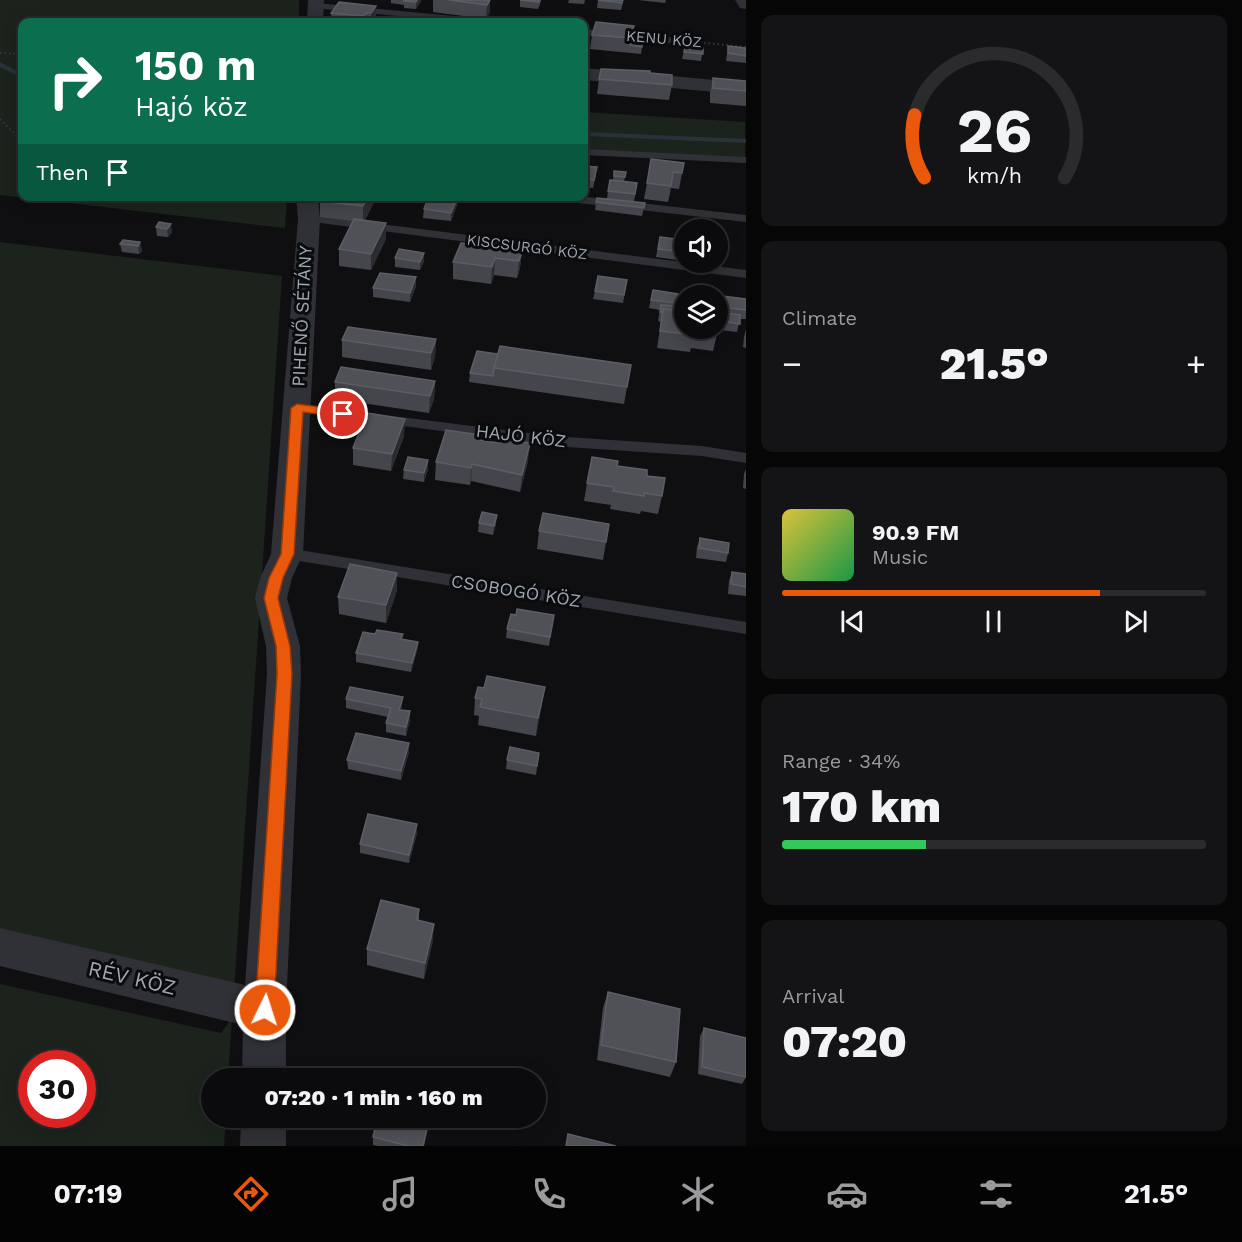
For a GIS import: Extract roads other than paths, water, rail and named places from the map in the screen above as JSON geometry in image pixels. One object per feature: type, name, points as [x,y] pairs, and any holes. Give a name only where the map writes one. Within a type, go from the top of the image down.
[{"type":"street","points":[[743,0],[746,4]]},
{"type":"street","points":[[588,74],[715,86]]},
{"type":"street","name":"PIHENŐ SÉTÁNY","points":[[264,1068],[265,1010],[284,674],[283,646],[271,598],[276,578],[287,554],[308,208]]},
{"type":"street","name":"RÉV KÖZ","points":[[0,947],[265,1010]]},
{"type":"street","points":[[263,1146],[264,1128]]},
{"type":"lane","points":[[316,10],[429,18]]},
{"type":"lane","name":"KENU KÖZ","points":[[588,32],[676,41]]},
{"type":"lane","points":[[588,152],[746,160]]},
{"type":"lane","points":[[587,201],[746,219]]},
{"type":"lane","name":"KISCSURGÓ KÖZ","points":[[308,208],[746,274]]},
{"type":"lane","name":"HAJÓ KÖZ","points":[[297,408],[552,441],[702,452],[746,458]]},
{"type":"lane","name":"CSOBOGÓ KÖZ","points":[[287,554],[746,628]]},
{"type":"waterway","points":[[0,64],[18,74]]},
{"type":"waterway","points":[[588,134],[746,141]]}]
